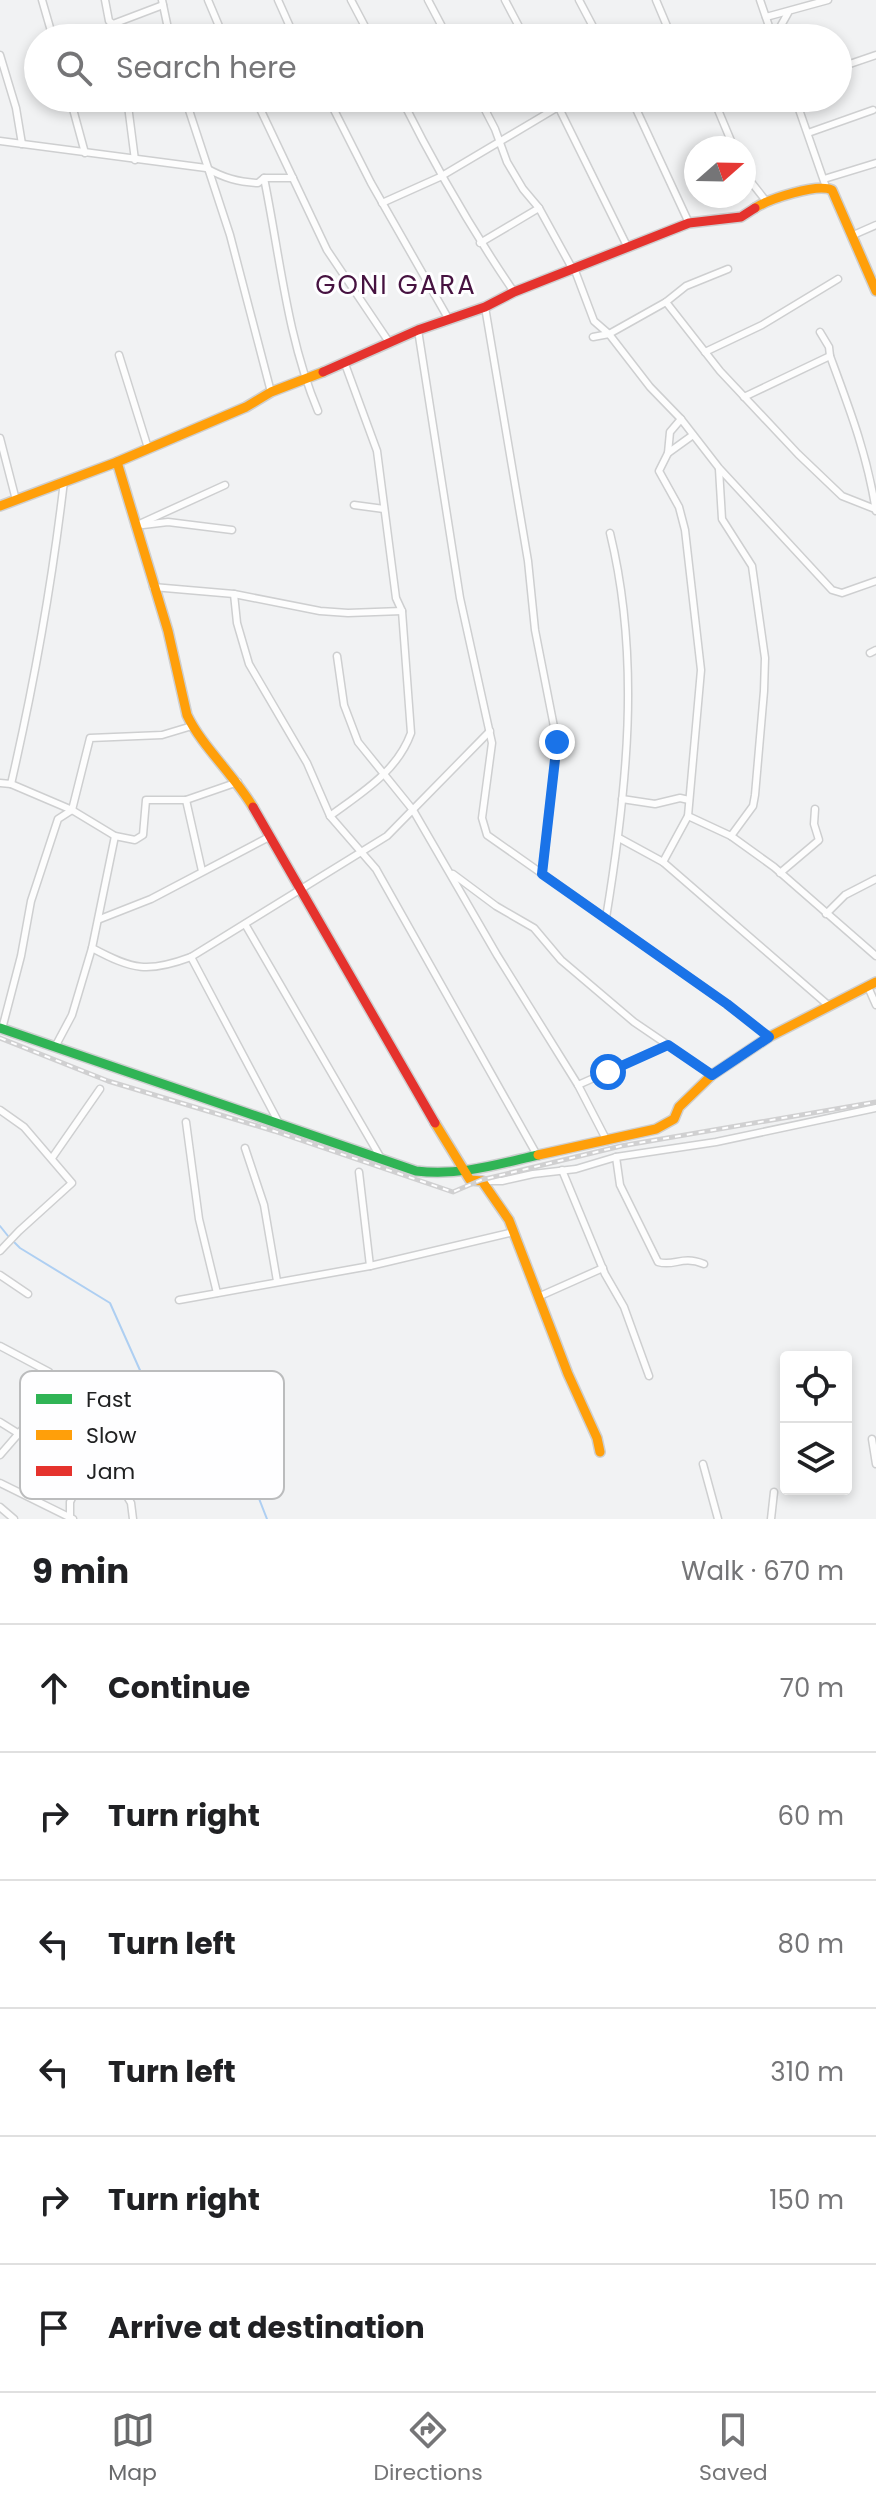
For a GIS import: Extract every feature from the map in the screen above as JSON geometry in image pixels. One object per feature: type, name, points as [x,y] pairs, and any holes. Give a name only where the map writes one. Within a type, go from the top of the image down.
[{"type":"street","points":[[42,0],[49,24]]},
{"type":"street","points":[[105,0],[109,21],[113,24],[162,3],[167,24]]},
{"type":"street","points":[[208,0],[218,24]]},
{"type":"street","points":[[278,0],[289,24]]},
{"type":"street","points":[[351,0],[364,24]]},
{"type":"street","points":[[428,0],[441,24]]},
{"type":"street","points":[[505,0],[518,24]]},
{"type":"street","points":[[579,0],[592,24]]},
{"type":"street","points":[[656,0],[666,24]]},
{"type":"street","points":[[760,0],[769,24]]},
{"type":"street","points":[[766,17],[828,0]]},
{"type":"street","points":[[782,24],[788,13]]},
{"type":"street","points":[[0,55],[16,108],[22,144]]},
{"type":"street","points":[[852,63],[876,55]]},
{"type":"street","points":[[808,133],[873,110]]},
{"type":"street","points":[[74,112],[85,153]]},
{"type":"street","points":[[129,112],[135,160]]},
{"type":"street","points":[[189,112],[230,235],[271,392]]},
{"type":"street","points":[[262,112],[327,250],[389,342]]},
{"type":"street","points":[[335,112],[382,203],[448,318]]},
{"type":"street","points":[[408,112],[440,177],[514,292]]},
{"type":"street","points":[[485,112],[507,162],[539,208],[573,268],[594,321],[609,334],[719,468],[832,590],[842,593],[876,581]]},
{"type":"street","points":[[382,203],[440,177],[550,112]]},
{"type":"street","points":[[560,112],[627,246]]},
{"type":"street","points":[[637,112],[689,223]]},
{"type":"street","points":[[719,112],[729,136]]},
{"type":"street","points":[[800,112],[825,183],[837,200],[876,291]]},
{"type":"street","points":[[0,141],[206,168],[225,179],[241,182],[293,178]]},
{"type":"street","points":[[0,506],[117,462],[389,342],[485,307],[627,246],[689,223],[741,217],[766,201],[876,163]]},
{"type":"street","points":[[264,178],[305,380],[318,411]]},
{"type":"street","points":[[756,188],[766,201]]},
{"type":"street","points":[[480,243],[539,208]]},
{"type":"street","points":[[851,236],[876,225]]},
{"type":"street","points":[[593,337],[609,334],[666,302],[686,286],[728,269]]},
{"type":"street","points":[[705,352],[762,325],[838,279]]},
{"type":"street","points":[[666,302],[744,397],[842,496],[876,510],[873,482],[862,442],[829,347],[820,332]]},
{"type":"street","points":[[485,307],[528,561],[535,630],[557,742],[542,874]]},
{"type":"street","points":[[418,330],[460,598],[490,731],[492,759],[483,828],[487,835],[769,1037]]},
{"type":"street","points":[[119,355],[148,448]]},
{"type":"street","points":[[744,397],[830,356]]},
{"type":"street","points":[[330,816],[383,776],[406,746],[411,733],[402,611],[396,598],[377,451],[345,364]]},
{"type":"street","points":[[663,862],[688,816],[701,670],[685,530],[679,507],[659,474],[668,453],[670,432],[681,419]]},
{"type":"street","points":[[668,453],[693,435]]},
{"type":"street","points":[[0,438],[16,500]]},
{"type":"street","points":[[117,462],[168,631],[180,692],[192,726],[238,782],[470,1180],[502,1181],[616,1157],[716,1142],[876,1108]]},
{"type":"street","points":[[719,468],[722,519],[752,566],[765,658],[753,806],[731,836]]},
{"type":"street","points":[[11,784],[35,679],[55,562],[64,481]]},
{"type":"street","points":[[135,526],[225,485]]},
{"type":"street","points":[[354,505],[384,509]]},
{"type":"street","points":[[135,526],[168,522],[232,530]]},
{"type":"street","points":[[606,918],[619,838],[629,665],[610,533]]},
{"type":"street","points":[[153,587],[234,594],[320,611],[402,611]]},
{"type":"street","points":[[234,594],[237,623],[249,664],[307,763],[330,816],[376,869],[537,1155]]},
{"type":"street","points":[[337,656],[349,724],[358,742],[413,810],[497,955],[578,1085],[607,1141]]},
{"type":"street","points":[[192,726],[162,735],[90,738],[72,810],[58,819],[31,901],[21,956],[1,1029],[382,1161],[416,1171],[445,1174],[607,1141],[664,1125],[674,1119],[679,1107],[712,1075],[769,1037],[872,984],[876,1005]]},
{"type":"street","points":[[92,948],[122,964],[144,967],[164,967],[191,957],[387,836],[490,731]]},
{"type":"street","points":[[0,783],[11,784],[72,810],[115,836],[135,840],[143,835],[146,800],[186,800],[238,782]]},
{"type":"street","points":[[622,799],[655,804],[680,798],[689,800]]},
{"type":"street","points":[[186,800],[202,871]]},
{"type":"street","points":[[780,873],[819,840],[814,824],[815,809]]},
{"type":"street","points":[[688,816],[731,836],[780,873],[876,956]]},
{"type":"street","points":[[55,1047],[72,1015],[92,948],[115,836]]},
{"type":"street","points":[[100,919],[151,899],[269,837]]},
{"type":"street","points":[[619,838],[663,862],[828,1005]]},
{"type":"street","points":[[449,873],[534,928],[561,960],[634,1022],[712,1075]]},
{"type":"street","points":[[826,914],[845,895],[876,879]]},
{"type":"street","points":[[245,924],[382,1161]]},
{"type":"street","points":[[191,957],[280,1125]]},
{"type":"street","points":[[578,1085],[668,1045]]},
{"type":"street","points":[[52,1158],[100,1089]]},
{"type":"street","points":[[0,1110],[24,1127],[72,1183],[0,1251]]},
{"type":"street","points":[[186,1122],[199,1219],[217,1293]]},
{"type":"street","points":[[245,1148],[267,1217],[277,1281]]},
{"type":"street","points":[[616,1157],[620,1185],[658,1262],[666,1264],[686,1258],[704,1264]]},
{"type":"street","points":[[562,1170],[603,1268],[624,1307],[649,1376]]},
{"type":"street","points":[[359,1172],[370,1266]]},
{"type":"street","points":[[482,1181],[502,1208],[514,1232],[600,1452]]},
{"type":"street","points":[[179,1300],[370,1266],[514,1232]]},
{"type":"street","points":[[538,1297],[603,1268]]},
{"type":"street","points":[[0,1275],[28,1294]]},
{"type":"street","points":[[0,1346],[47,1371]]},
{"type":"street","points":[[0,1422],[19,1433],[0,1455]]},
{"type":"street","points":[[872,1439],[876,1464]]},
{"type":"street","points":[[703,1464],[718,1519]]},
{"type":"street","points":[[0,1483],[20,1493]]},
{"type":"street","points":[[771,1519],[774,1492]]},
{"type":"street","points":[[32,1499],[71,1519]]},
{"type":"street","points":[[71,1499],[71,1519]]},
{"type":"street","points":[[129,1499],[133,1519]]},
{"type":"street","points":[[0,1507],[14,1519]]},
{"type":"waterway","points":[[0,1226],[8,1236]]},
{"type":"waterway","points":[[14,1242],[110,1303],[140,1371]]},
{"type":"waterway","points":[[259,1499],[267,1519]]},
{"type":"railway","points":[[0,1038],[108,1081],[274,1131],[453,1192],[481,1180],[621,1146],[876,1102]]},
{"type":"traffic: fast","points":[[0,1028],[416,1171],[463,1171],[538,1155]]},
{"type":"traffic: slow","points":[[756,208],[805,190],[832,190],[876,291]]},
{"type":"traffic: slow","points":[[0,506],[117,462],[246,407],[271,392],[323,372]]},
{"type":"traffic: slow","points":[[117,462],[168,631],[187,715],[253,807]]},
{"type":"traffic: slow","points":[[538,1155],[656,1129],[674,1119],[679,1107],[712,1075],[769,1037],[876,982]]},
{"type":"traffic: slow","points":[[435,1123],[470,1180],[482,1181],[509,1220],[600,1452]]},
{"type":"traffic: jam","points":[[323,372],[418,330],[485,307],[514,292],[689,223],[741,217],[755,208]]},
{"type":"traffic: jam","points":[[253,807],[435,1123]]},
{"type":"district","name":"GONI GARA","points":[[396,285]]},
{"type":"route","points":[[557,742],[542,874],[769,1037],[712,1075],[668,1045],[608,1072]]}]
